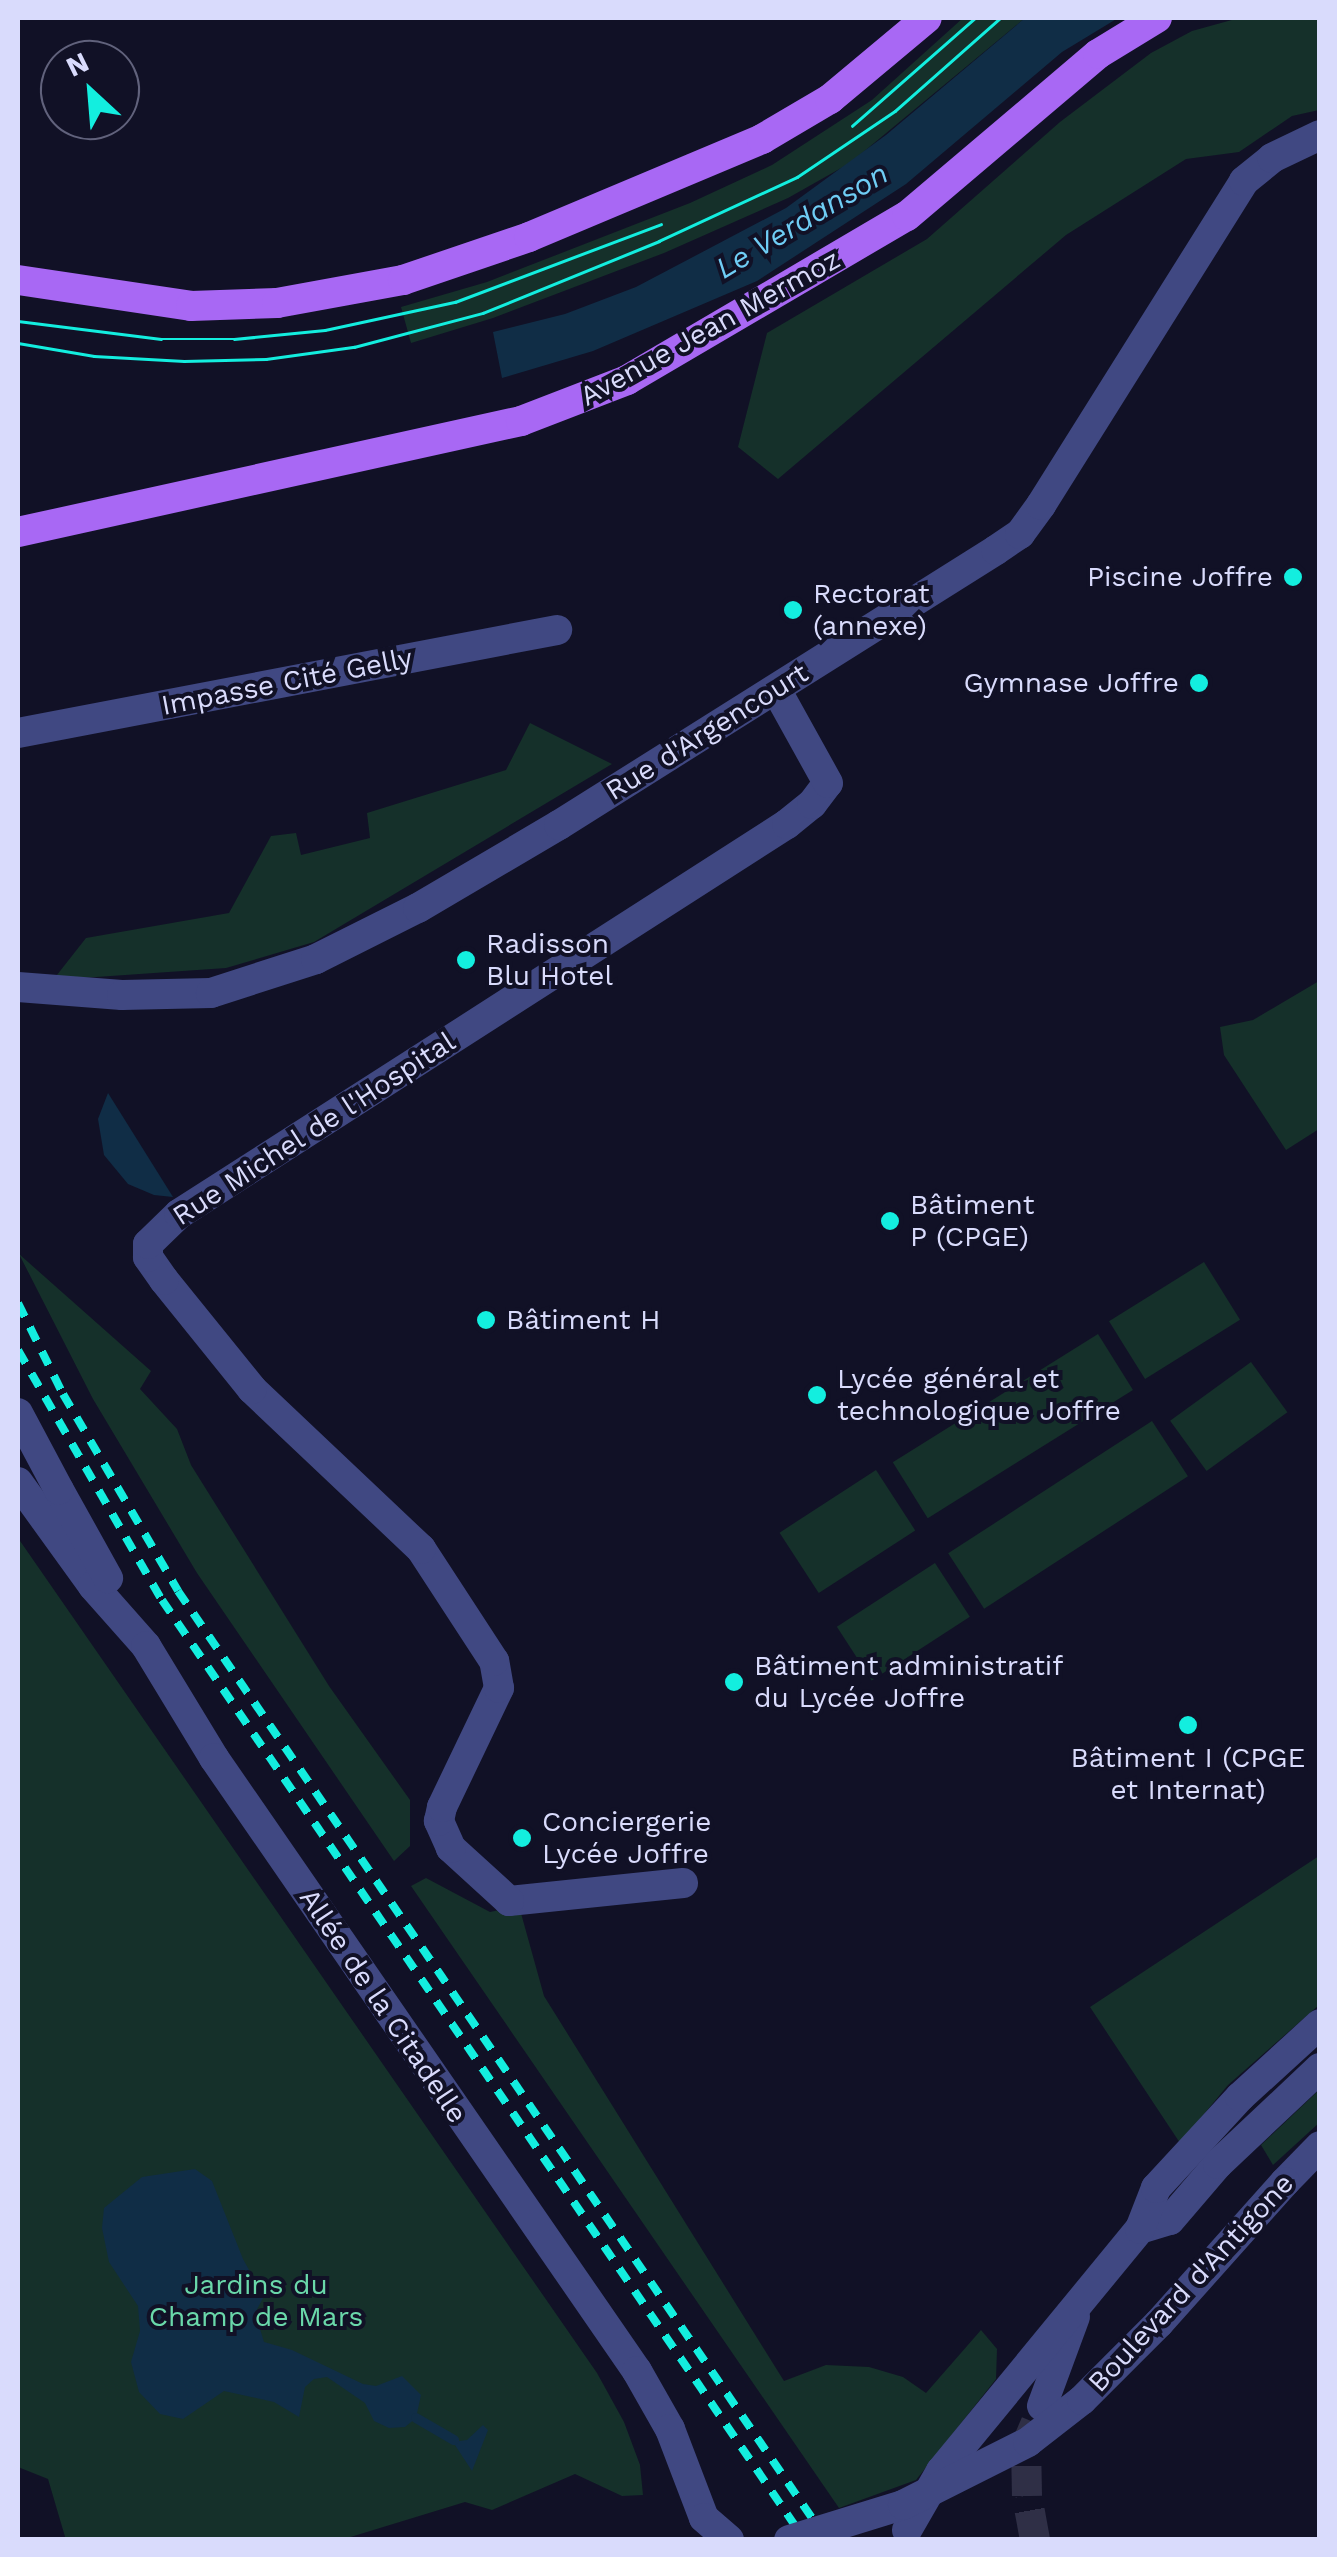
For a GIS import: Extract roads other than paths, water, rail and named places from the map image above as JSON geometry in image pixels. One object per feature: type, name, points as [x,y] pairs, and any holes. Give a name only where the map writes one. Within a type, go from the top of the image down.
[{"type":"main road","points":[[18,280],[190,306],[278,303],[403,280],[546,231],[762,140],[830,98],[926,18]]},
{"type":"main road","name":"Avenue Jean Mermoz","points":[[18,532],[521,420],[627,380],[907,216],[1098,54],[1157,18]]},
{"type":"street","name":"Rue d'Argencourt","points":[[18,987],[122,995],[211,993],[316,959],[418,908],[1020,534],[1119,386],[1244,181],[1272,158],[1320,136]]},
{"type":"street","name":"Impasse Cité Gelly","points":[[18,733],[558,630]]},
{"type":"street","name":"Rue Michel de l'Hospital","points":[[683,1884],[508,1901],[458,1857],[443,1836],[440,1821],[449,1791],[500,1688],[494,1661],[421,1549],[252,1389],[148,1258],[148,1244],[180,1214],[771,835],[812,804],[828,783],[776,689]]},
{"type":"street","points":[[18,1413],[146,1646]]},
{"type":"street","name":"Allée de la Citadelle","points":[[18,1482],[93,1586],[146,1646],[225,1774],[637,2372],[670,2428],[704,2518],[729,2540]]},
{"type":"street","points":[[907,2530],[941,2471],[1140,2229],[1156,2188],[1240,2097],[1320,2024]]},
{"type":"street","points":[[1140,2229],[1170,2220],[1218,2164],[1320,2068]]},
{"type":"street","name":"Boulevard d'Antigone","points":[[788,2540],[903,2504],[1028,2442],[1082,2400],[1146,2336],[1320,2146]]},
{"type":"street","points":[[1042,2406],[1083,2295]]},
{"type":"water","name":"Le Verdanson","points":[[1025,18],[1118,18],[1062,52],[906,184],[757,281],[593,351],[502,378],[493,332],[565,314],[636,287],[786,208],[886,135]]},
{"type":"water","points":[[108,1093],[173,1197],[154,1195],[128,1184],[104,1155],[98,1119]]},
{"type":"water","points":[[195,2169],[212,2181],[243,2259],[253,2277],[268,2289],[255,2313],[264,2342],[292,2350],[363,2384],[376,2386],[402,2376],[421,2395],[416,2418],[405,2427],[389,2428],[374,2421],[365,2403],[327,2377],[314,2379],[305,2387],[299,2417],[274,2402],[224,2391],[183,2419],[160,2414],[139,2392],[131,2362],[140,2331],[138,2306],[109,2262],[102,2228],[104,2208],[142,2177]]},
{"type":"water","points":[[483,2425],[488,2430],[472,2471],[453,2442],[467,2440]]},
{"type":"waterway","points":[[416,2418],[454,2440]]},
{"type":"tunnel","points":[[1035,2540],[1027,2496],[1026,2446],[1036,2423]]},
{"type":"tram line","points":[[852,126],[975,18]]},
{"type":"tram line","points":[[18,343],[94,356],[184,361],[266,359],[354,347],[483,313],[659,241],[797,177],[895,111],[1000,18]]},
{"type":"tram line","points":[[18,321],[161,339],[234,339],[325,330],[455,302],[661,224]]},
{"type":"tram line","points":[[18,1416],[64,1488]]},
{"type":"railway","points":[[18,1303],[63,1394],[178,1591],[827,2540]]},
{"type":"railway","points":[[18,1350],[162,1600],[805,2540]]},
{"type":"place","name":"Piscine Joffre","points":[[1293,577]]},
{"type":"place","name":"Rectorat (annexe)","points":[[793,610]]},
{"type":"place","name":"Gymnase Joffre","points":[[1199,683]]},
{"type":"place","name":"Radisson Blu Hotel","points":[[466,960]]},
{"type":"place","name":"Bâtiment P (CPGE)","points":[[890,1221]]},
{"type":"place","name":"Bâtiment H","points":[[486,1320]]},
{"type":"place","name":"Lycée général et technologique Joffre","points":[[817,1395]]},
{"type":"place","name":"Bâtiment administratif du Lycée Joffre","points":[[734,1682]]},
{"type":"place","name":"Bâtiment I (CPGE et Internat)","points":[[1188,1725]]},
{"type":"place","name":"Conciergerie Lycée Joffre","points":[[522,1838]]},
{"type":"park label","name":"Jardins du Champ de Mars","points":[[256,2301]]}]
